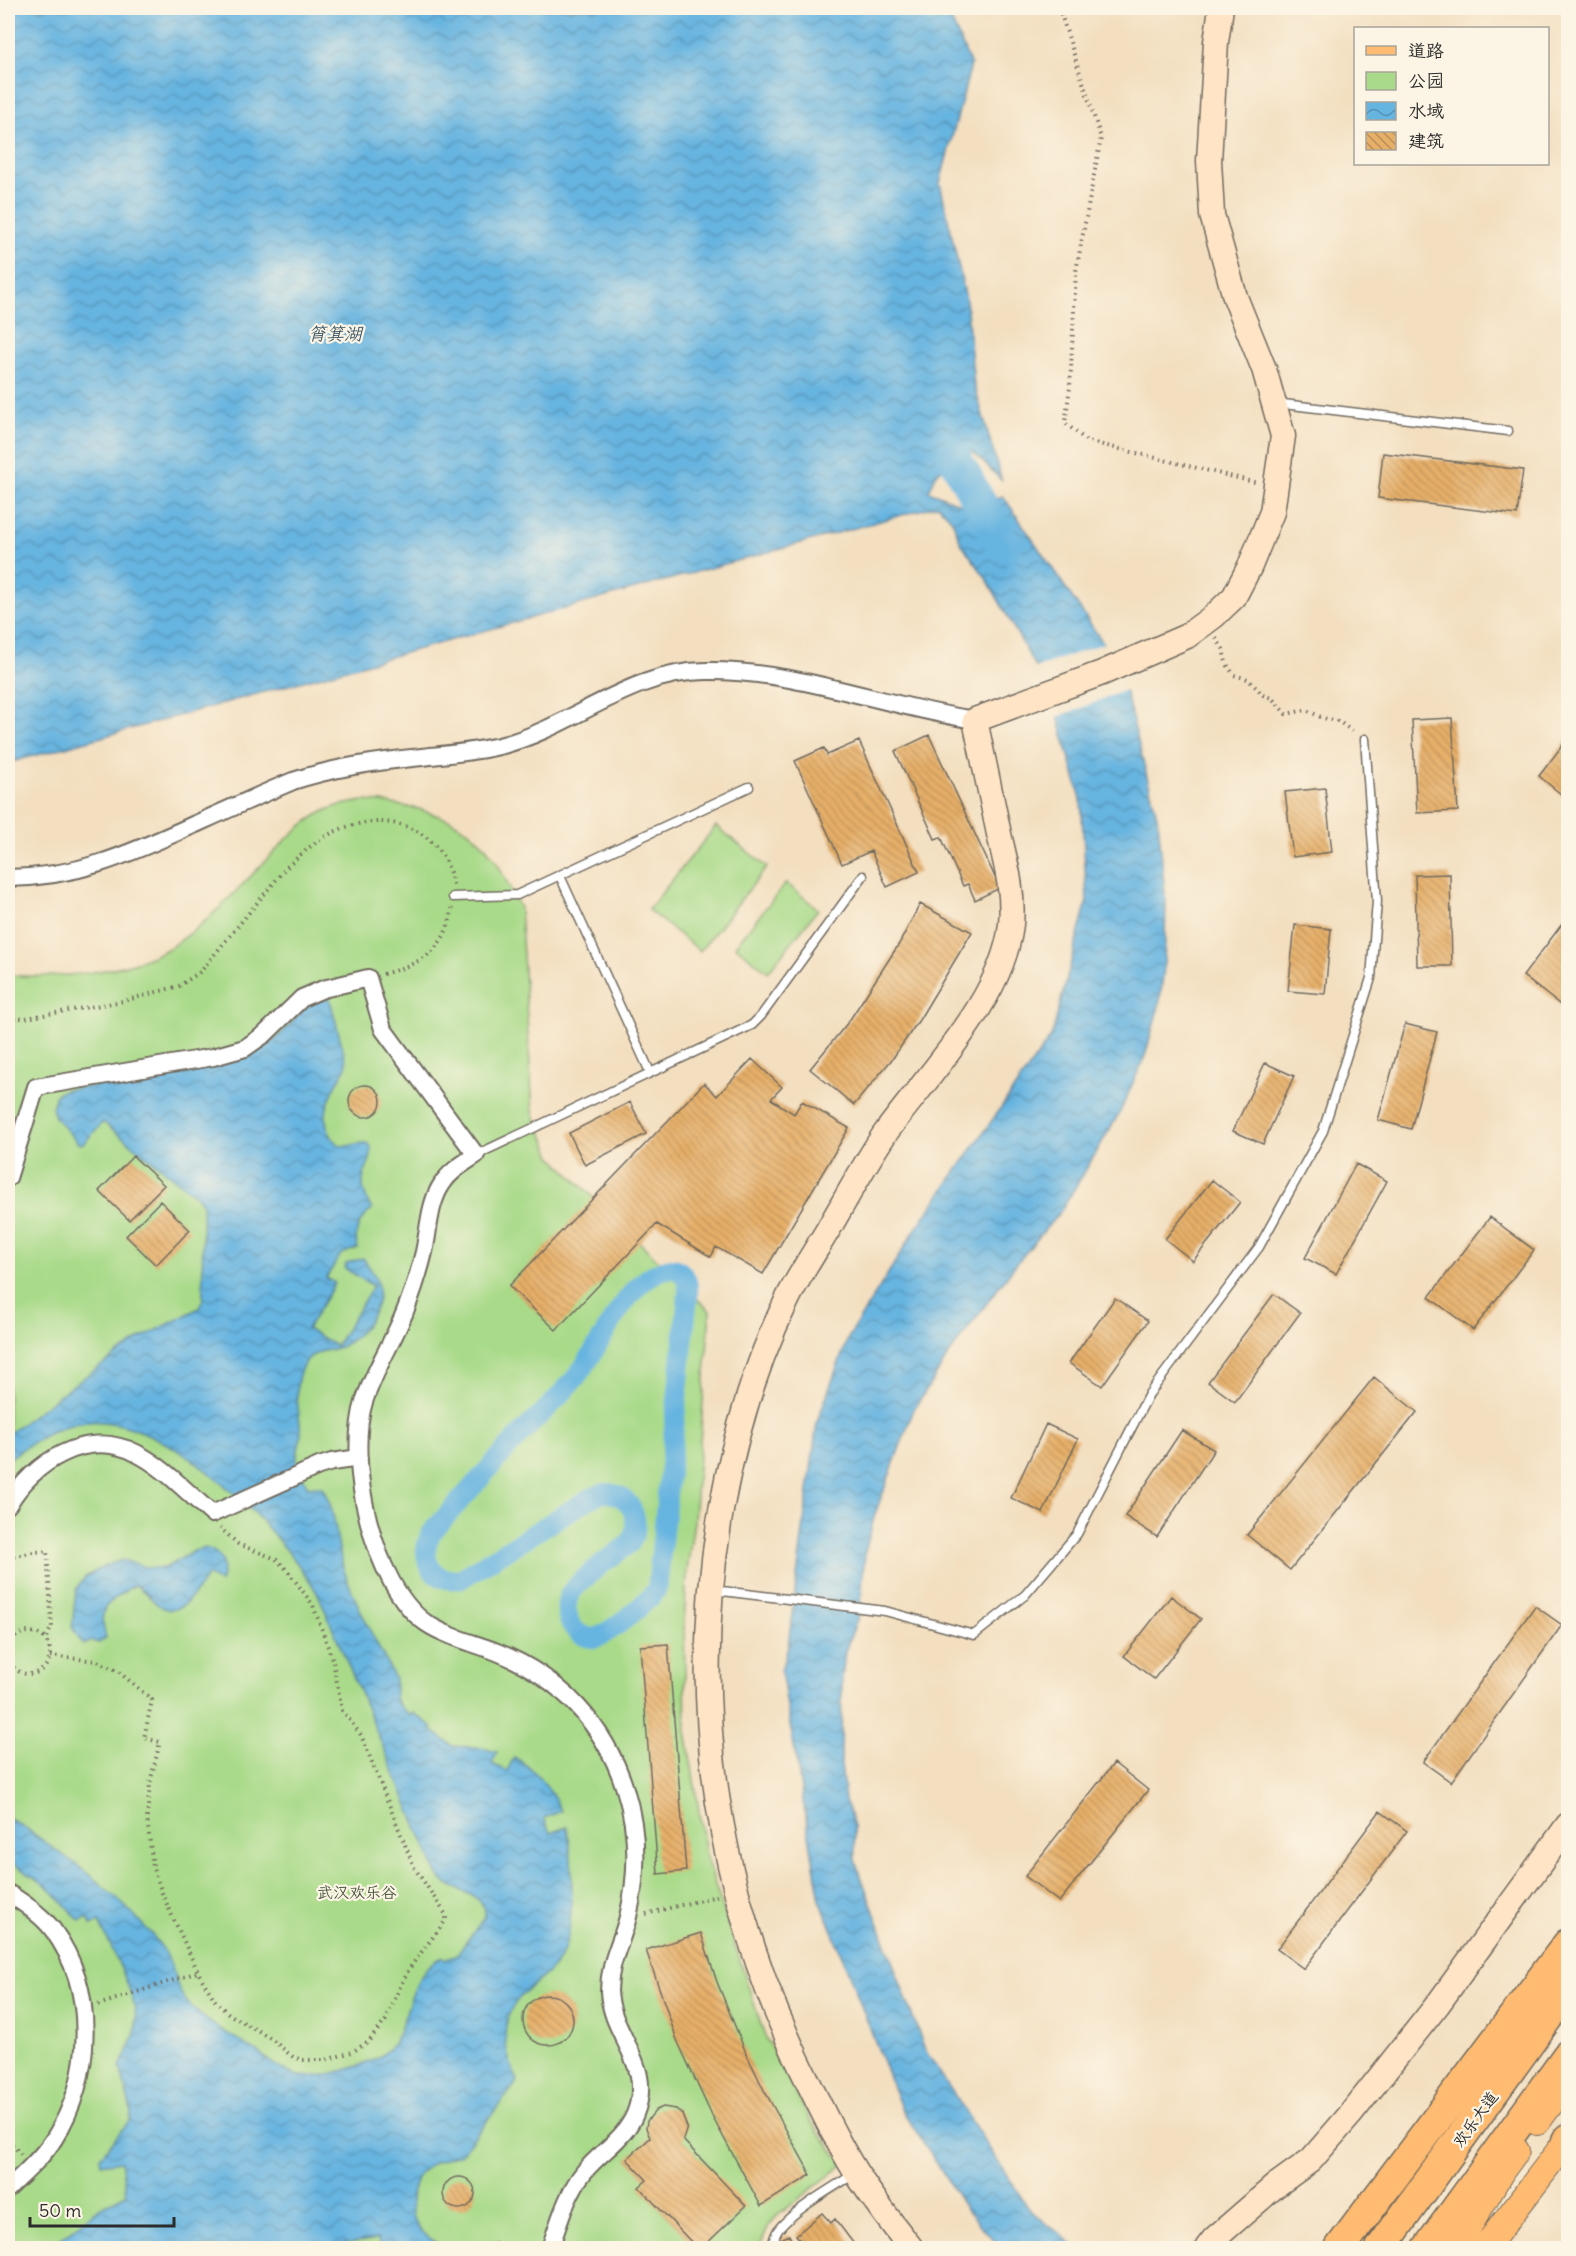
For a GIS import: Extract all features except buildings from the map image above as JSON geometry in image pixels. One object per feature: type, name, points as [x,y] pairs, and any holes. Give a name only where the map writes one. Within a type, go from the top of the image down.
[{"type":"highway","points":[[1340,2248],[1569,1944]]},
{"type":"highway","name":"欢乐大道","points":[[1381,2248],[1569,1989]]},
{"type":"highway","points":[[1428,2248],[1569,2055]]},
{"type":"main road","name":"欢乐大道","points":[[1390,2248],[1569,2008]]},
{"type":"main road","points":[[1456,2248],[1502,2170],[1569,2080]]},
{"type":"main road","points":[[1485,2248],[1568,2140]]},
{"type":"street","points":[[8,878],[62,874],[117,859],[271,790],[315,774],[368,764],[471,753],[505,744],[556,724],[626,689],[680,673],[704,670],[732,671],[810,683],[936,714],[975,720],[1102,673],[1187,636],[1234,597],[1251,566],[1272,512],[1283,436],[1264,369],[1235,297],[1212,215],[1209,161],[1216,42],[1221,8]]},
{"type":"street","points":[[911,2248],[856,2173],[827,2121],[781,2027],[756,1959],[735,1892],[720,1816],[708,1721],[707,1676],[713,1556],[738,1430],[764,1351],[788,1298],[864,1166],[984,1001],[1004,958],[1012,920],[1010,884],[975,720]]},
{"type":"street","points":[[8,1178],[36,1087],[213,1057],[245,1048],[266,1034],[302,998],[323,989],[368,978],[383,1029],[476,1155],[449,1175],[435,1196],[424,1250],[412,1292],[364,1402],[359,1431],[359,1458],[372,1536],[390,1580],[409,1608],[428,1624],[501,1654],[528,1668],[582,1708],[601,1734],[620,1774],[629,1803],[636,1869],[628,1919],[612,1962],[609,1996],[618,2024],[638,2070],[640,2080],[638,2103],[631,2121],[621,2136],[584,2171],[575,2185],[550,2248]]},
{"type":"street","points":[[8,1505],[30,1474],[53,1458],[89,1445],[107,1444],[122,1447],[151,1461],[218,1511],[310,1470],[332,1462],[359,1458]]},
{"type":"street","points":[[1207,2248],[1214,2239],[1275,2186],[1311,2160],[1350,2115],[1438,2004],[1569,1825]]},
{"type":"street","points":[[8,1893],[46,1922],[66,1952],[79,1990],[86,2036],[81,2074],[60,2129],[46,2150],[8,2189]]},
{"type":"lane","points":[[1275,403],[1508,431]]},
{"type":"lane","points":[[711,1590],[885,1611],[974,1635],[1025,1595],[1077,1534],[1149,1394],[1265,1238],[1323,1131],[1371,978],[1377,901],[1365,739]]},
{"type":"lane","points":[[453,897],[517,895],[749,787]]},
{"type":"lane","points":[[560,876],[650,1072]]},
{"type":"lane","points":[[476,1155],[752,1025],[761,1016],[863,876]]},
{"type":"lane","points":[[772,2248],[776,2232],[783,2225],[826,2192],[856,2173]]},
{"type":"path","points":[[1059,8],[1101,138],[1076,271],[1070,387],[1065,423],[1087,441],[1276,487]]},
{"type":"path","points":[[1206,621],[1223,649],[1226,663],[1234,675],[1248,679],[1263,694],[1272,698],[1286,714],[1306,710],[1323,718],[1338,721],[1365,739]]},
{"type":"path","points":[[8,1018],[26,1018],[124,1001],[179,986],[200,972],[286,868],[323,837],[351,825],[372,822],[409,826],[433,844],[452,881],[453,897],[448,925],[434,950],[412,965],[368,978]]},
{"type":"path","points":[[50,1656],[88,1658],[103,1663],[118,1672],[152,1700],[144,1738],[160,1742],[148,1802],[153,1867],[163,1896],[198,1972],[216,2002],[229,2014],[270,2038],[293,2057],[303,2060],[326,2060],[362,2048],[374,2037],[386,2020],[407,1973],[446,1920],[446,1915],[414,1867],[361,1735],[342,1710],[333,1661],[312,1605],[287,1570],[276,1559],[228,1538],[216,1524],[218,1511]]},
{"type":"path","points":[[8,1558],[47,1551],[52,1627],[45,1639]]},
{"type":"path","points":[[36,1632],[48,1643],[50,1656],[46,1667],[31,1674],[15,1669],[10,1662],[9,1646],[19,1634],[36,1632]]},
{"type":"path","points":[[628,1919],[735,1892]]},
{"type":"path","points":[[117,1999],[198,1972]]},
{"type":"green space","name":"武汉欢乐谷","points":[[363,801],[419,809],[450,820],[469,831],[496,861],[520,908],[533,1112],[553,1158],[710,1311],[694,1521],[687,1571],[684,1625],[686,1731],[707,1860],[764,2034],[812,2123],[844,2164],[777,2216],[769,2225],[759,2248],[8,2248],[8,975],[69,975],[112,969],[152,957],[169,948],[199,926],[285,840],[307,822],[332,808]]},
{"type":"green space","points":[[716,826],[767,867],[700,951],[648,910]]},
{"type":"green space","points":[[786,883],[818,909],[768,972],[735,946]]},
{"type":"water","name":"筲箕湖","points":[[8,8],[946,8],[971,65],[940,183],[966,299],[974,385],[1002,481],[973,452],[953,455],[936,475],[929,491],[965,506],[972,513],[1003,496],[1119,666],[1158,820],[1166,905],[1164,968],[1159,1006],[1145,1056],[1120,1112],[1063,1208],[1013,1268],[950,1353],[914,1409],[875,1514],[865,1552],[860,1612],[845,1651],[842,1678],[841,1763],[845,1800],[854,1826],[855,1860],[925,2050],[1029,2209],[1077,2248],[1001,2248],[967,2211],[901,2108],[820,1900],[781,1671],[788,1646],[817,1422],[848,1338],[915,1230],[1052,1035],[1087,901],[1081,799],[1053,699],[988,581],[961,543],[952,520],[938,505],[8,763]]},
{"type":"water","points":[[329,996],[346,1067],[329,1101],[326,1119],[328,1128],[338,1144],[346,1146],[366,1143],[371,1147],[371,1157],[363,1184],[372,1210],[358,1227],[356,1237],[358,1248],[341,1254],[326,1278],[335,1283],[307,1329],[336,1346],[373,1286],[344,1268],[347,1263],[363,1258],[375,1276],[378,1291],[370,1319],[357,1335],[342,1346],[312,1356],[302,1367],[297,1386],[301,1435],[297,1456],[298,1465],[308,1487],[322,1487],[327,1497],[334,1518],[345,1573],[361,1613],[395,1679],[395,1696],[400,1707],[433,1727],[431,1730],[453,1746],[481,1748],[497,1752],[492,1764],[507,1771],[514,1757],[530,1768],[552,1794],[561,1811],[544,1818],[550,1833],[567,1827],[569,1840],[572,1894],[569,1931],[560,1958],[544,1977],[515,2003],[506,2024],[506,2047],[518,2081],[461,2154],[435,2162],[421,2172],[417,2178],[411,2197],[412,2216],[420,2230],[442,2248],[380,2248],[378,2239],[315,2248],[49,2248],[101,2207],[126,2194],[121,2161],[101,2164],[100,2157],[130,2120],[131,2111],[120,2066],[134,2037],[136,2016],[129,1989],[99,1922],[91,1925],[88,1917],[80,1921],[47,1886],[8,1860],[8,1818],[77,1865],[132,1913],[163,1948],[181,1993],[194,2010],[280,2068],[296,2075],[326,2075],[350,2069],[379,2057],[390,2048],[420,1978],[430,1966],[443,1957],[445,1960],[457,1955],[485,1916],[480,1902],[442,1880],[437,1874],[319,1596],[278,1539],[250,1509],[219,1480],[186,1455],[152,1436],[118,1424],[85,1422],[65,1427],[34,1442],[8,1460],[8,1434],[138,1340],[199,1308],[203,1299],[202,1203],[199,1198],[103,1122],[84,1143],[79,1144],[55,1117],[52,1108],[56,1094],[64,1090],[217,1064],[247,1056],[274,1040],[304,1009],[319,999]]},
{"type":"water","points":[[205,1548],[216,1553],[222,1561],[223,1571],[220,1583],[208,1575],[187,1602],[173,1609],[165,1609],[144,1591],[135,1585],[132,1586],[105,1607],[102,1619],[106,1638],[99,1643],[92,1641],[83,1645],[72,1627],[76,1590],[85,1577],[107,1565],[123,1560],[149,1568],[165,1568],[194,1551]]},
{"type":"pier","points":[[1107,642],[1122,664],[1128,689],[1055,718],[1050,700],[1033,669]]},
{"type":"waterway","points":[[953,455],[1004,547]]},
{"type":"waterway","points":[[674,1268],[686,1279],[688,1295],[656,1590],[627,1617],[600,1636],[586,1637],[579,1633],[569,1620],[567,1605],[573,1590],[592,1571],[630,1543],[634,1535],[633,1511],[623,1498],[606,1493],[584,1502],[462,1578],[451,1580],[435,1573],[430,1566],[426,1549],[433,1531],[568,1386],[591,1356],[620,1308],[632,1293],[645,1280],[659,1272],[674,1268]]}]
